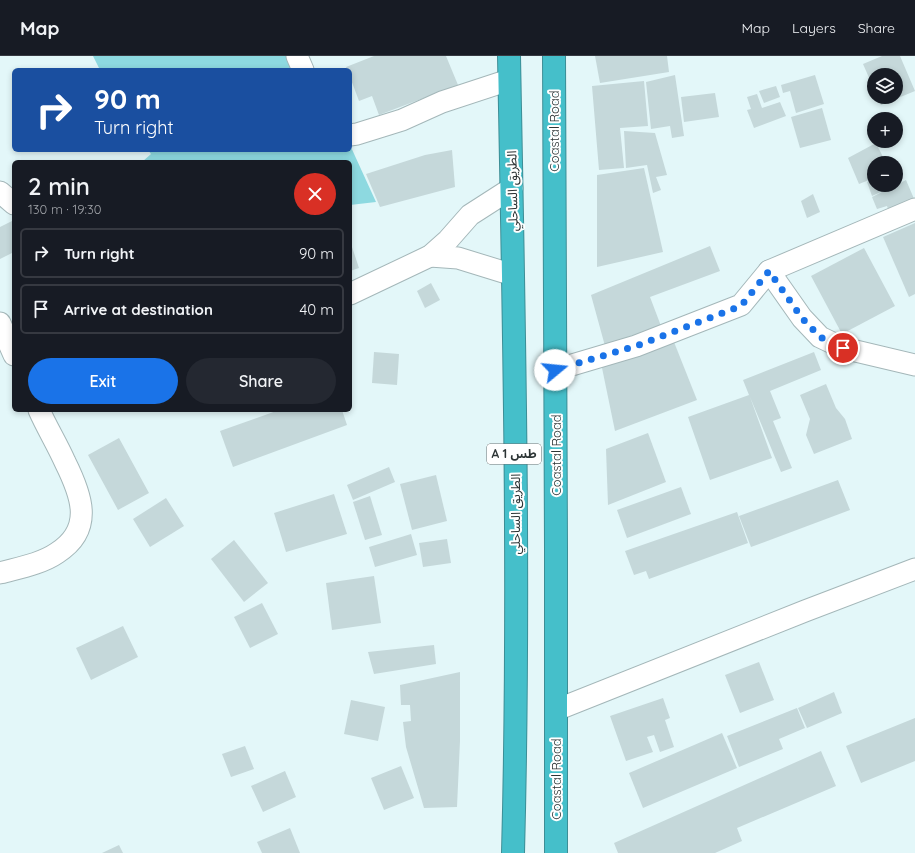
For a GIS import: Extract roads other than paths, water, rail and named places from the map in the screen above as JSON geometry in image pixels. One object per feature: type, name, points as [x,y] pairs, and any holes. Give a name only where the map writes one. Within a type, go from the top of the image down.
[{"type":"highway","name":"الطريق الساحلي","points":[[509,56],[513,275],[516,725],[513,853]]},
{"type":"highway","name":"Coastal Road","points":[[554,56],[556,853]]},
{"type":"street","points":[[297,56],[302,68]]},
{"type":"street","points":[[352,134],[402,120],[442,102],[509,80]]},
{"type":"street","points":[[352,293],[430,256],[448,240],[470,215],[512,188]]},
{"type":"street","points":[[0,192],[12,202]]},
{"type":"street","points":[[555,370],[636,346],[741,306],[769,271],[915,209]]},
{"type":"street","points":[[430,256],[458,258],[513,275]]},
{"type":"street","points":[[769,271],[802,318],[820,337],[843,348],[915,365]]},
{"type":"street","points":[[0,323],[12,350]]},
{"type":"street","points":[[0,573],[41,560],[57,553],[69,544],[77,534],[81,522],[82,510],[75,483],[40,412]]},
{"type":"street","points":[[556,710],[915,569]]}]
